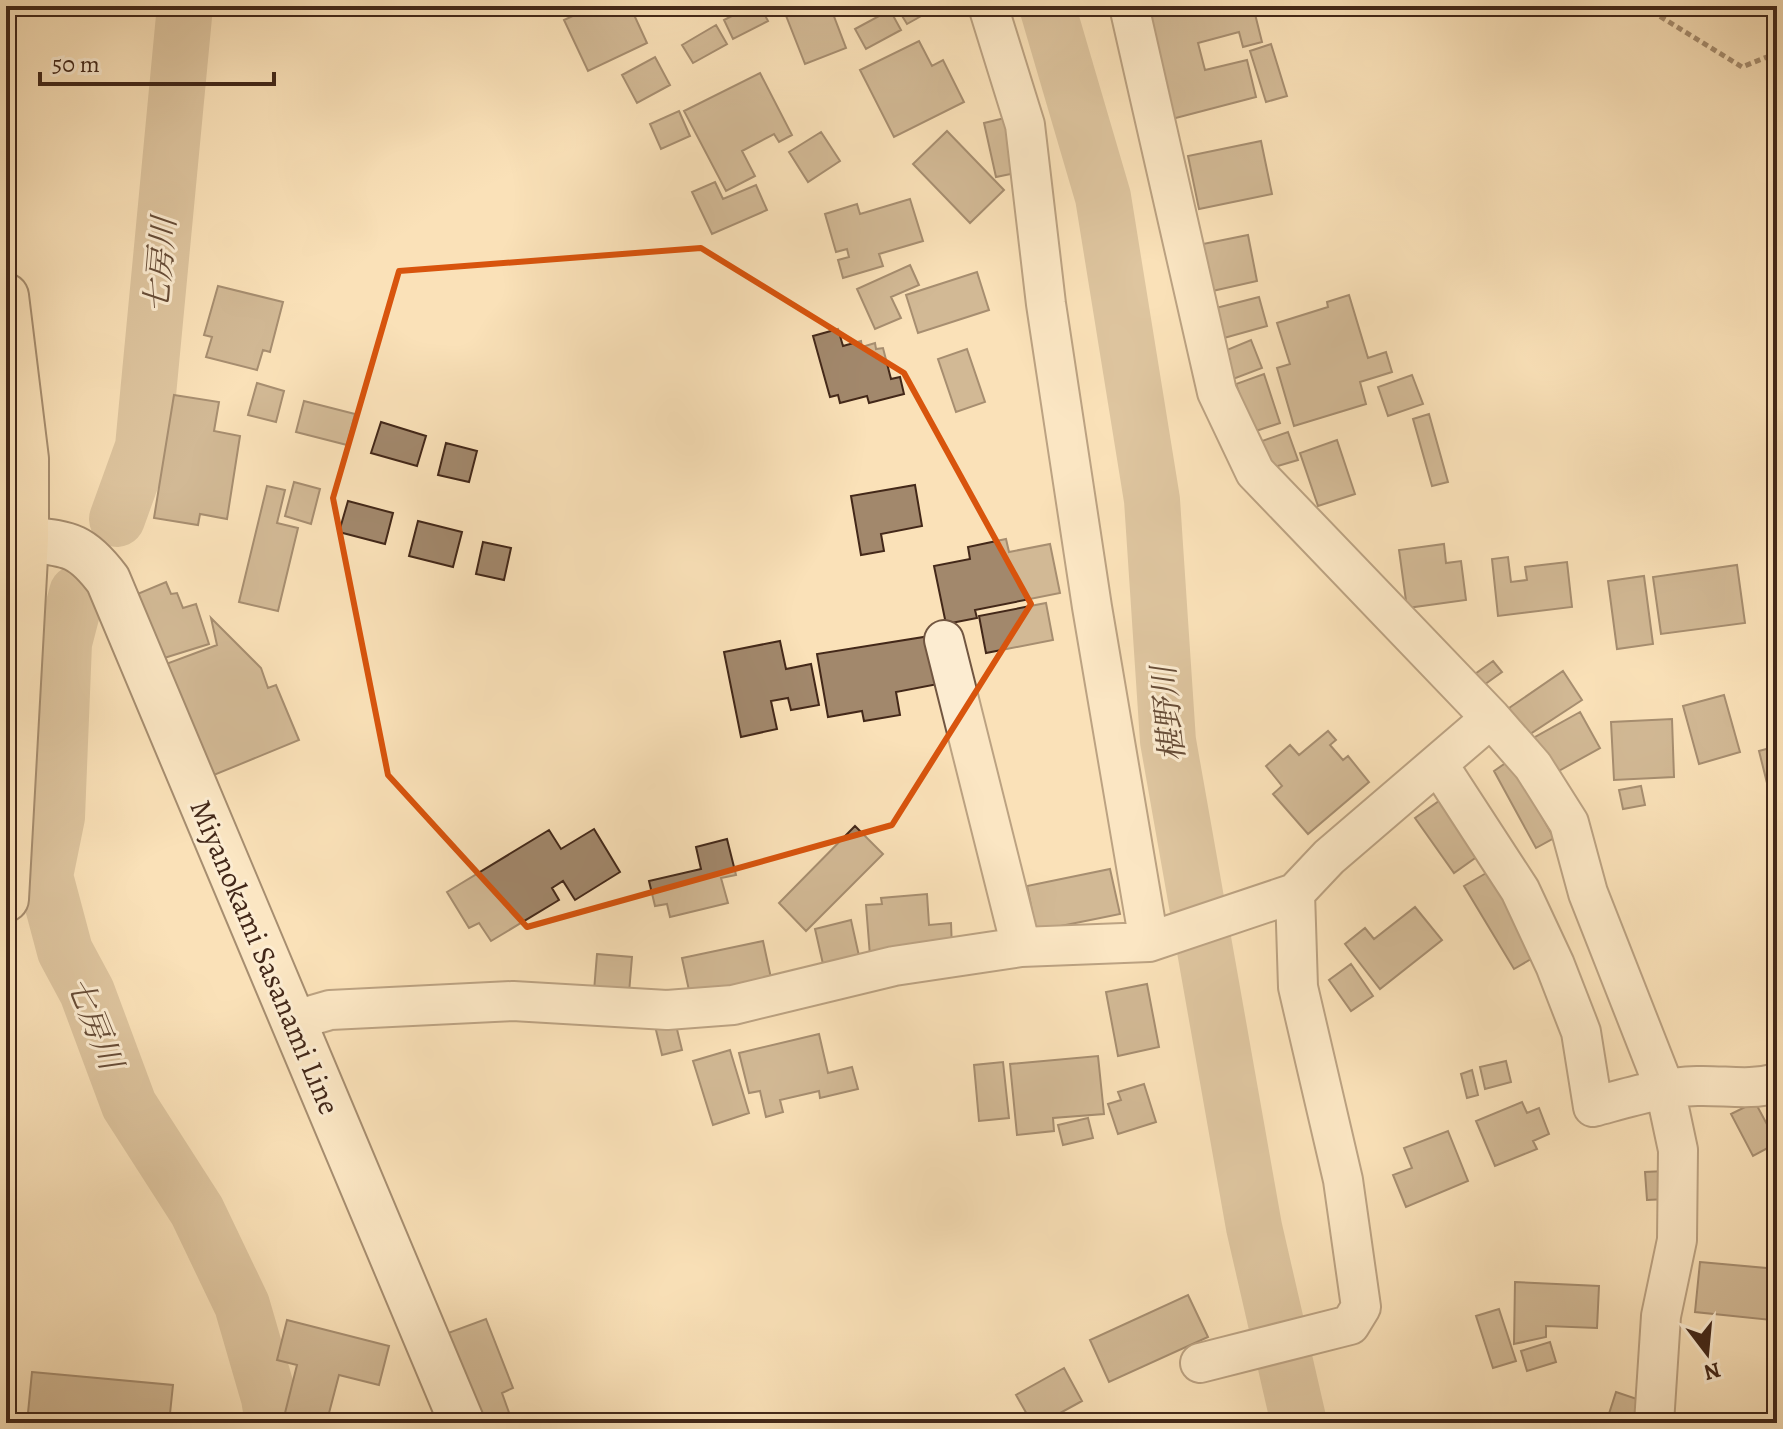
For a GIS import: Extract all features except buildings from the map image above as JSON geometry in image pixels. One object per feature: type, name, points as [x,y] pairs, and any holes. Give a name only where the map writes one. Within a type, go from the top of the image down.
[{"type":"highway","points":[[6,296],[26,459],[26,539],[6,899]]},
{"type":"main road","name":"Miyanokami Sasanami Line","points":[[26,539],[62,543],[89,555],[108,580],[462,1423]]},
{"type":"street","points":[[988,6],[1025,125],[1046,304],[1092,607],[1154,941]]},
{"type":"street","points":[[1129,6],[1217,392],[1255,472],[1462,743],[1581,1032],[1593,1107],[1665,1089],[1697,1086],[1756,1089],[1777,1083]]},
{"type":"street","points":[[944,640],[1021,947]]},
{"type":"street","points":[[292,1021],[330,1010],[513,1001],[667,1010],[733,1005],[894,966],[1021,947],[1154,941],[1286,896],[1462,743]]},
{"type":"street","points":[[1462,743],[1533,766],[1569,823],[1588,893],[1665,1089],[1678,1150],[1677,1240],[1661,1316],[1654,1423]]},
{"type":"street","points":[[1200,1363],[1350,1325],[1361,1307],[1343,1180],[1298,987],[1286,896]]},
{"type":"path","points":[[1643,6],[1742,67],[1777,53]]},
{"type":"highlighted area","points":[[701,248],[904,373],[1031,604],[892,825],[527,927],[388,775],[333,498],[399,271]]},
{"type":"waterway","name":"七房川","points":[[117,519],[143,447],[185,6]]},
{"type":"waterway","name":"椹野川","points":[[1047,6],[1103,197],[1152,500],[1168,741],[1254,1227],[1299,1423]]},
{"type":"waterway","name":"七房川","points":[[77,593],[64,643],[57,817],[45,876],[65,951],[87,992],[129,1105],[197,1211],[242,1305],[269,1398],[273,1423]]}]
